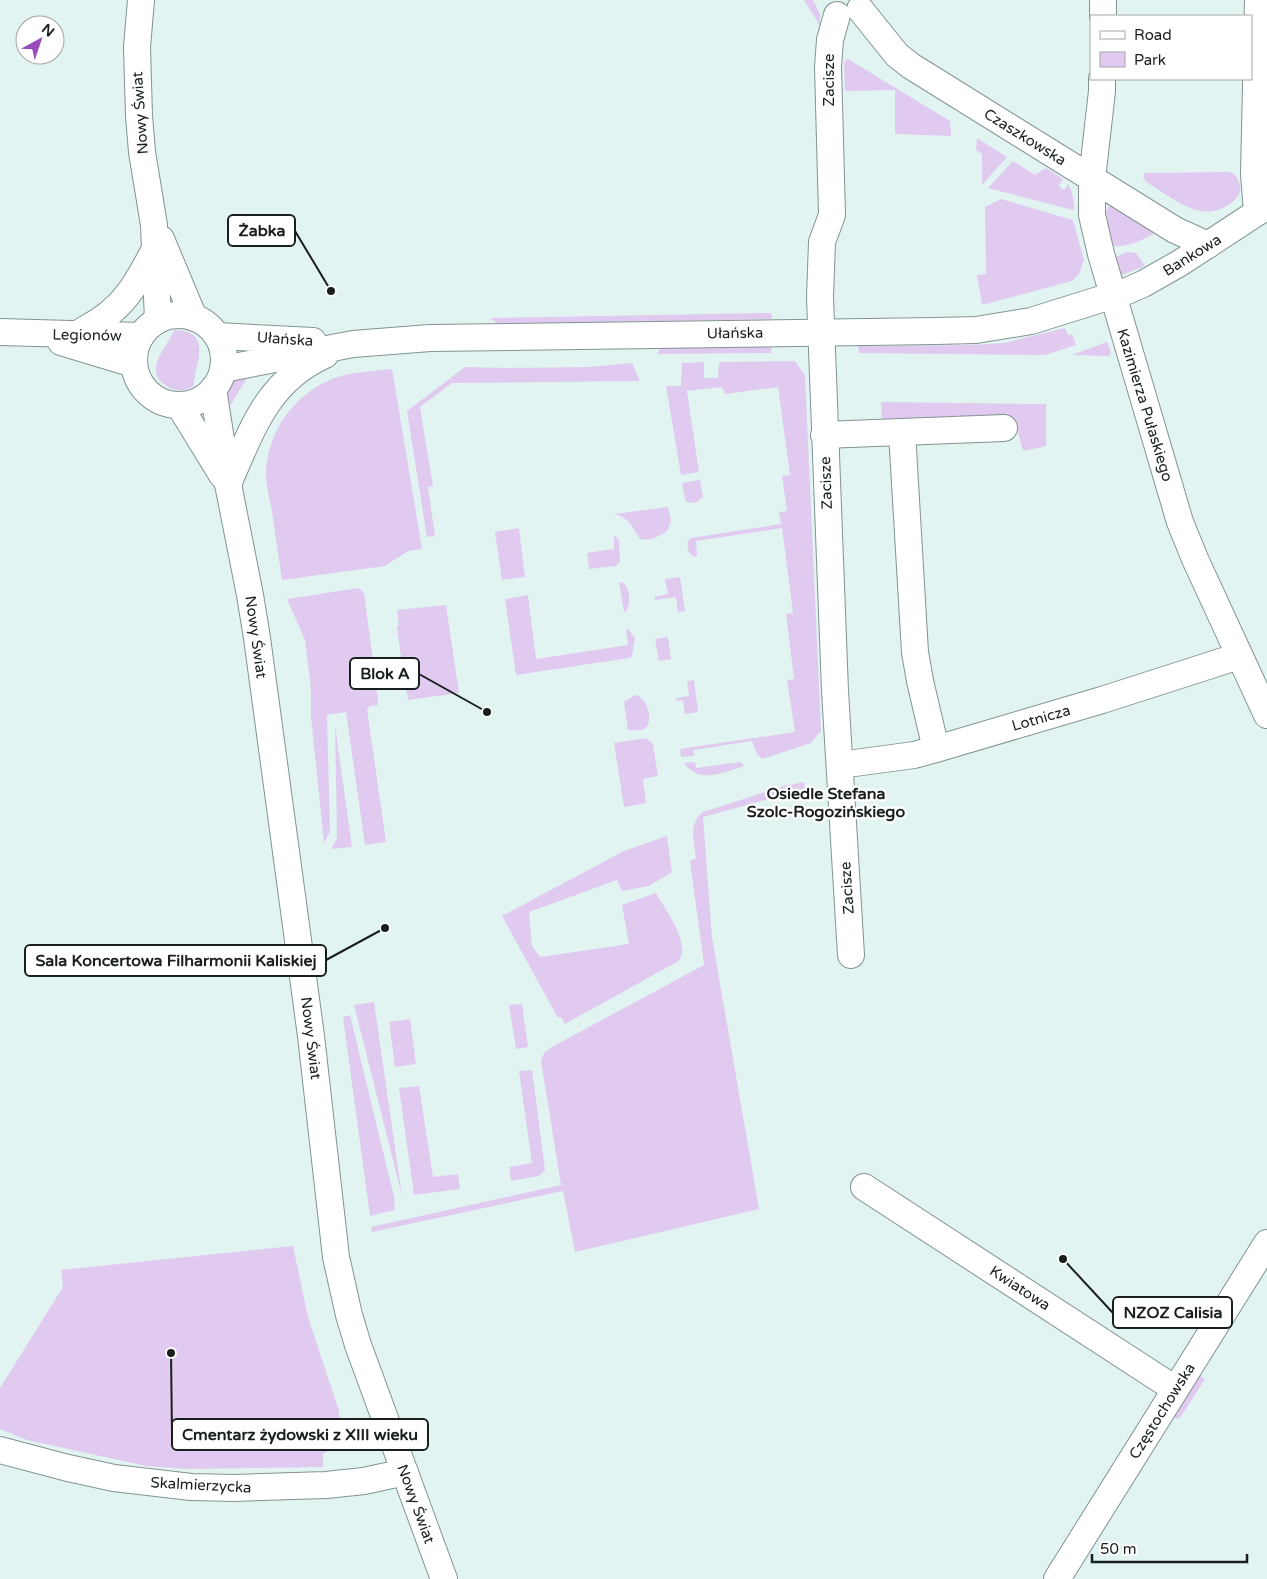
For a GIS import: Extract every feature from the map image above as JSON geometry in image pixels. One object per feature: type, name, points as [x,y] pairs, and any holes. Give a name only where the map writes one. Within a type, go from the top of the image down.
[{"type":"street","name":"Nowy Świat","points":[[141,0],[137,47],[139,116],[142,152],[155,236],[149,328]]},
{"type":"street","points":[[1258,0],[1254,170],[1262,209]]},
{"type":"street","name":"Czaszkowska","points":[[846,6],[911,66],[1175,230],[1208,245]]},
{"type":"street","name":"Zacisze","points":[[846,6],[830,40],[828,67],[832,215],[822,242],[820,278],[824,434],[851,954]]},
{"type":"street","name":"Kazimierza Pułaskiego","points":[[1102,80],[1092,179],[1092,215],[1112,296],[1180,522],[1195,559],[1267,715]]},
{"type":"street","name":"Bankowa","points":[[1112,296],[1158,276],[1262,209]]},
{"type":"street","name":"Nowy Świat","points":[[155,236],[194,318]]},
{"type":"street","points":[[79,333],[112,311],[133,288],[155,236]]},
{"type":"street","name":"Ułańska","points":[[217,336],[354,344],[478,336],[936,331],[1002,327],[1030,321],[1112,296]]},
{"type":"street","points":[[176,316],[194,318],[203,322],[217,336],[222,346],[224,358],[218,379],[198,401],[179,405],[157,400],[148,393],[136,374],[134,364],[136,345],[149,328],[176,316]]},
{"type":"street","name":"Legionów","points":[[0,332],[34,334],[79,333],[149,328]]},
{"type":"street","name":"Legionów","points":[[34,334],[134,364]]},
{"type":"street","points":[[228,484],[256,422],[280,386],[291,376],[323,356],[354,344]]},
{"type":"street","name":"Ułańska","points":[[218,379],[354,344]]},
{"type":"street","name":"Nowy Świat","points":[[218,379],[228,484],[257,638],[311,1036],[336,1257],[358,1345],[444,1579]]},
{"type":"street","name":"Nowy Świat","points":[[179,405],[228,484]]},
{"type":"street","points":[[824,434],[1004,428]]},
{"type":"street","points":[[902,432],[916,652],[920,681],[936,749]]},
{"type":"street","name":"Lotnicza","points":[[840,764],[914,755],[1102,700],[1239,656]]},
{"type":"street","name":"Kwiatowa","points":[[864,1187],[1175,1389]]},
{"type":"street","name":"Częstochowska","points":[[1057,1579],[1267,1243]]},
{"type":"street","name":"Skalmierzycka","points":[[0,1450],[114,1478],[156,1484],[191,1486],[234,1488],[326,1485],[364,1481],[405,1472]]},
{"type":"green space","points":[[804,0],[813,0],[820,14],[820,26]]},
{"type":"green space","points":[[848,59],[950,121],[951,136],[895,134],[895,90],[845,91],[844,62]]},
{"type":"green space","points":[[977,138],[1007,157],[982,185],[982,154],[976,150]]},
{"type":"green space","points":[[1013,161],[1035,175],[1046,168],[1063,179],[1059,186],[1064,190],[1068,184],[1073,196],[1074,209],[988,188]]},
{"type":"green space","points":[[1229,172],[1239,181],[1239,195],[1227,206],[1216,211],[1192,209],[1181,204],[1146,182],[1143,177],[1145,173]]},
{"type":"green space","points":[[1001,199],[1073,220],[1084,260],[1079,274],[1072,281],[982,305],[977,275],[986,274],[985,207]]},
{"type":"green space","points":[[1110,205],[1157,231],[1129,245],[1112,245],[1106,211]]},
{"type":"green space","points":[[1128,252],[1136,253],[1145,266],[1122,275],[1120,274],[1115,257]]},
{"type":"green space","points":[[769,313],[772,315],[772,319],[499,324],[489,318]]},
{"type":"green space","points":[[1065,328],[1068,335],[1072,334],[1076,345],[1045,355],[859,353],[858,346],[1004,343]]},
{"type":"green space","points":[[174,330],[187,332],[194,336],[198,342],[199,350],[194,386],[185,390],[175,390],[168,387],[160,381],[157,374],[158,359]]},
{"type":"green space","points":[[1107,342],[1111,352],[1109,356],[1072,355]]},
{"type":"green space","points":[[772,346],[771,353],[657,354],[661,348]]},
{"type":"green space","points":[[795,361],[805,375],[821,731],[811,743],[762,759],[757,754],[752,741],[693,750],[694,756],[681,757],[680,749],[795,732],[787,680],[794,679],[786,614],[793,613],[782,528],[696,541],[696,557],[690,553],[688,546],[688,541],[691,538],[781,524],[779,512],[787,511],[782,476],[790,475],[778,387],[725,394],[722,387],[687,391],[699,472],[681,475],[666,386],[681,386],[682,363],[704,362],[704,378],[718,378],[719,362]]},
{"type":"green space","points":[[632,363],[640,381],[452,383],[420,407],[433,486],[428,487],[435,536],[427,537],[407,411],[465,367],[590,367]]},
{"type":"green space","points":[[392,369],[422,549],[408,551],[385,566],[282,580],[266,478],[270,447],[276,432],[293,406],[318,386],[346,375]]},
{"type":"green space","points":[[248,376],[230,405],[226,392],[228,384]]},
{"type":"green space","points":[[881,402],[1046,404],[1046,446],[1023,451],[1015,422],[882,426]]},
{"type":"green space","points":[[700,480],[703,497],[695,503],[687,502],[682,483]]},
{"type":"green space","points":[[668,507],[671,520],[668,530],[647,540],[640,539],[627,520],[614,514]]},
{"type":"green space","points":[[519,528],[525,577],[502,580],[495,532]]},
{"type":"green space","points":[[614,535],[619,541],[620,562],[616,566],[589,569],[587,553],[614,549]]},
{"type":"green space","points":[[680,577],[685,611],[678,612],[676,597],[655,600],[654,597],[668,594],[665,579]]},
{"type":"green space","points":[[622,582],[627,588],[629,596],[629,605],[625,612],[619,583]]},
{"type":"green space","points":[[359,588],[364,593],[377,691],[378,705],[369,706],[367,709],[386,842],[365,845],[346,712],[327,715],[330,832],[324,843],[305,640],[287,599]]},
{"type":"green space","points":[[528,595],[536,659],[628,645],[626,629],[635,638],[632,656],[516,675],[505,599]]},
{"type":"green space","points":[[446,605],[459,693],[408,700],[397,626],[399,625],[397,610]]},
{"type":"green space","points":[[668,637],[671,659],[659,661],[655,639]]},
{"type":"green space","points":[[694,680],[698,712],[685,714],[683,700],[677,701],[676,698],[689,696],[687,681]]},
{"type":"green space","points":[[635,695],[640,697],[647,706],[649,722],[644,729],[628,730],[624,702]]},
{"type":"green space","points":[[335,725],[352,847],[331,849],[337,838]]},
{"type":"green space","points":[[646,738],[653,744],[658,776],[643,779],[646,803],[624,807],[614,743]]},
{"type":"green space","points":[[695,762],[696,768],[741,762],[744,766],[712,775],[704,775],[690,770],[684,763]]},
{"type":"green space","points":[[804,782],[805,789],[703,817],[712,937],[759,1209],[575,1252],[563,1191],[372,1232],[371,1227],[561,1185],[541,1061],[544,1053],[704,965],[690,861],[696,858],[693,840],[695,822],[703,812],[784,786]]},
{"type":"green space","points":[[667,836],[672,872],[649,886],[622,891],[617,880],[529,912],[532,946],[540,957],[629,944],[622,905],[656,893],[680,938],[681,956],[677,962],[565,1024],[561,1017],[558,1018],[502,916],[624,851]]},
{"type":"green space","points":[[374,1002],[402,1196],[354,1005]]},
{"type":"green space","points":[[522,1004],[528,1047],[516,1049],[509,1005]]},
{"type":"green space","points":[[350,1015],[394,1197],[395,1210],[370,1216],[343,1017]]},
{"type":"green space","points":[[410,1019],[416,1064],[395,1067],[389,1022]]},
{"type":"green space","points":[[532,1070],[545,1170],[539,1176],[511,1181],[509,1167],[532,1163],[519,1071]]},
{"type":"green space","points":[[419,1086],[433,1177],[458,1174],[460,1189],[414,1195],[399,1088]]},
{"type":"green space","points":[[293,1246],[308,1317],[339,1411],[340,1424],[333,1448],[323,1454],[323,1467],[186,1469],[146,1466],[27,1440],[0,1429],[0,1388],[63,1287],[61,1270]]},
{"type":"green space","points":[[1200,1376],[1205,1379],[1180,1418],[1177,1419],[1171,1416],[1196,1377]]},
{"type":"place","name":"Żabka","points":[[331,291]]},
{"type":"place","name":"Blok A","points":[[487,712]]},
{"type":"place","name":"Sala Koncertowa Filharmonii Kaliskiej","points":[[385,928]]},
{"type":"place","name":"NZOZ Calisia","points":[[1063,1259]]},
{"type":"place","name":"Cmentarz żydowski z XIII wieku","points":[[171,1353]]},
{"type":"district","name":"Osiedle Stefana Szolc-Rogozińskiego","points":[[826,802]]}]
